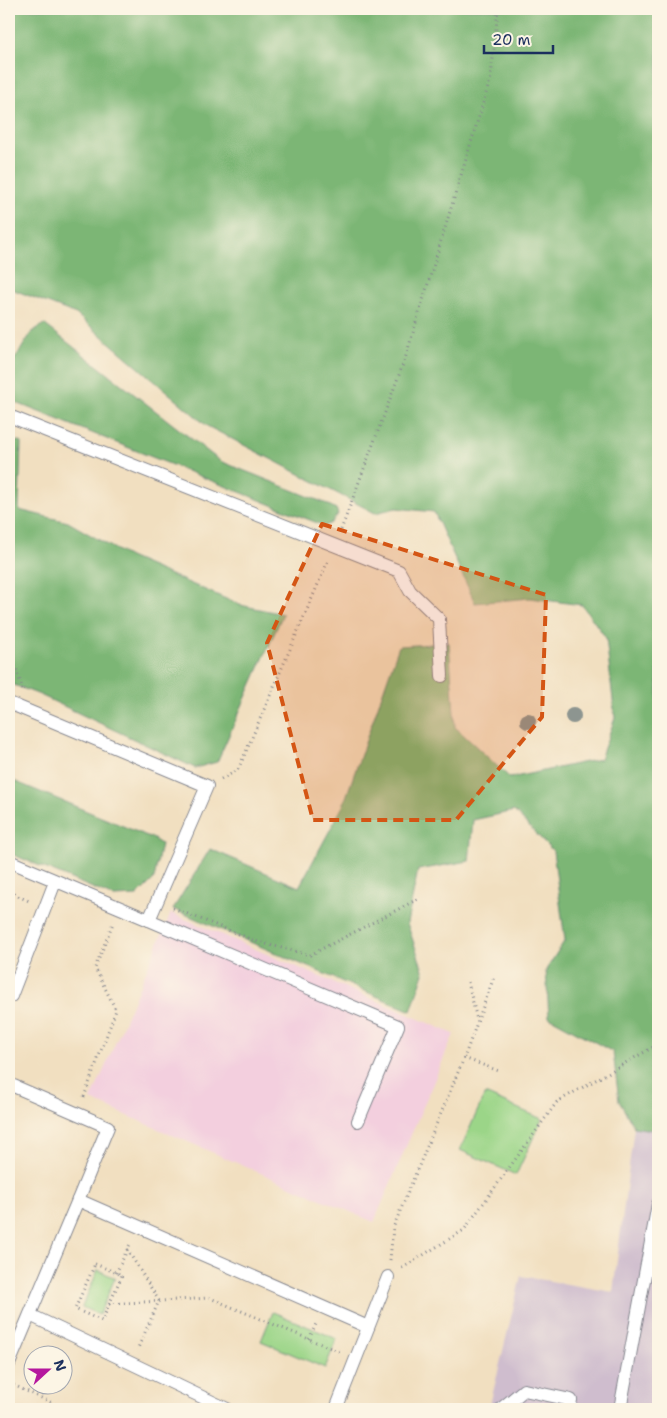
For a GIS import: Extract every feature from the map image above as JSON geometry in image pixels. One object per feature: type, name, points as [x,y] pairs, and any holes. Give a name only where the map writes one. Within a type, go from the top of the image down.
[{"type":"lane","points":[[9,416],[336,544],[399,571],[410,591],[439,619],[442,676]]},
{"type":"lane","points":[[9,703],[207,786],[149,920]]},
{"type":"lane","points":[[9,861],[398,1026],[358,1121]]},
{"type":"lane","points":[[9,995],[55,882]]},
{"type":"lane","points":[[9,1084],[108,1127],[9,1364]]},
{"type":"lane","points":[[78,1200],[368,1327]]},
{"type":"lane","points":[[620,1409],[658,1204]]},
{"type":"lane","points":[[336,1409],[388,1277]]},
{"type":"lane","points":[[30,1315],[227,1409]]},
{"type":"lane","points":[[501,1409],[524,1390],[571,1400],[569,1409]]},
{"type":"path","points":[[207,786],[238,770],[336,544],[405,359],[491,77],[498,9]]},
{"type":"path","points":[[9,646],[30,712]]},
{"type":"path","points":[[9,892],[44,908]]},
{"type":"path","points":[[156,902],[258,942],[310,954],[418,899]]},
{"type":"path","points":[[78,1114],[116,1010],[95,968],[119,908]]},
{"type":"path","points":[[388,1277],[393,1228],[464,1058],[494,977]]},
{"type":"path","points":[[468,982],[478,1022]]},
{"type":"path","points":[[388,1277],[464,1230],[557,1102],[655,1046],[658,1030]]},
{"type":"path","points":[[464,1058],[498,1071]]},
{"type":"path","points":[[116,1273],[138,1227]]},
{"type":"path","points":[[127,1249],[159,1301]]},
{"type":"path","points":[[95,1264],[116,1273],[122,1276],[102,1321],[75,1310],[95,1264]]},
{"type":"path","points":[[109,1304],[210,1298],[356,1359]]},
{"type":"path","points":[[131,1364],[159,1301]]},
{"type":"path","points":[[9,1383],[65,1409]]},
{"type":"path","points":[[9,1403],[22,1409]]},
{"type":"highlighted area","points":[[322,524],[546,595],[542,717],[456,820],[313,820],[267,643]]},
{"type":"shaded area","points":[[171,913],[454,1034],[374,1222],[91,1100]]},
{"type":"shaded area","points":[[634,1127],[658,1131],[658,1409],[489,1409],[521,1276],[613,1292]]},
{"type":"green space","points":[[9,9],[658,9],[658,1131],[634,1127],[619,1101],[613,1052],[549,1017],[546,970],[565,940],[553,851],[514,811],[473,820],[469,861],[418,870],[407,923],[424,973],[411,1011],[173,909],[210,849],[299,887],[343,806],[399,646],[449,643],[455,727],[510,778],[600,759],[615,718],[606,638],[582,605],[530,598],[475,603],[434,512],[396,508],[375,513],[207,426],[76,314],[9,288]]},
{"type":"green space","points":[[44,324],[220,461],[325,503],[336,509],[338,514],[331,523],[325,526],[9,400],[9,368],[32,332]]},
{"type":"green space","points":[[21,441],[19,510],[68,522],[129,557],[240,605],[283,614],[217,762],[195,768],[40,695],[9,683],[9,442]]},
{"type":"green space","points":[[9,779],[152,838],[161,844],[154,879],[137,896],[114,897],[9,853]]},
{"type":"green space","points":[[485,1094],[542,1119],[516,1175],[460,1150]]},
{"type":"green space","points":[[98,1270],[115,1278],[99,1315],[82,1307]]},
{"type":"green space","points":[[273,1312],[337,1339],[325,1368],[261,1341]]}]
